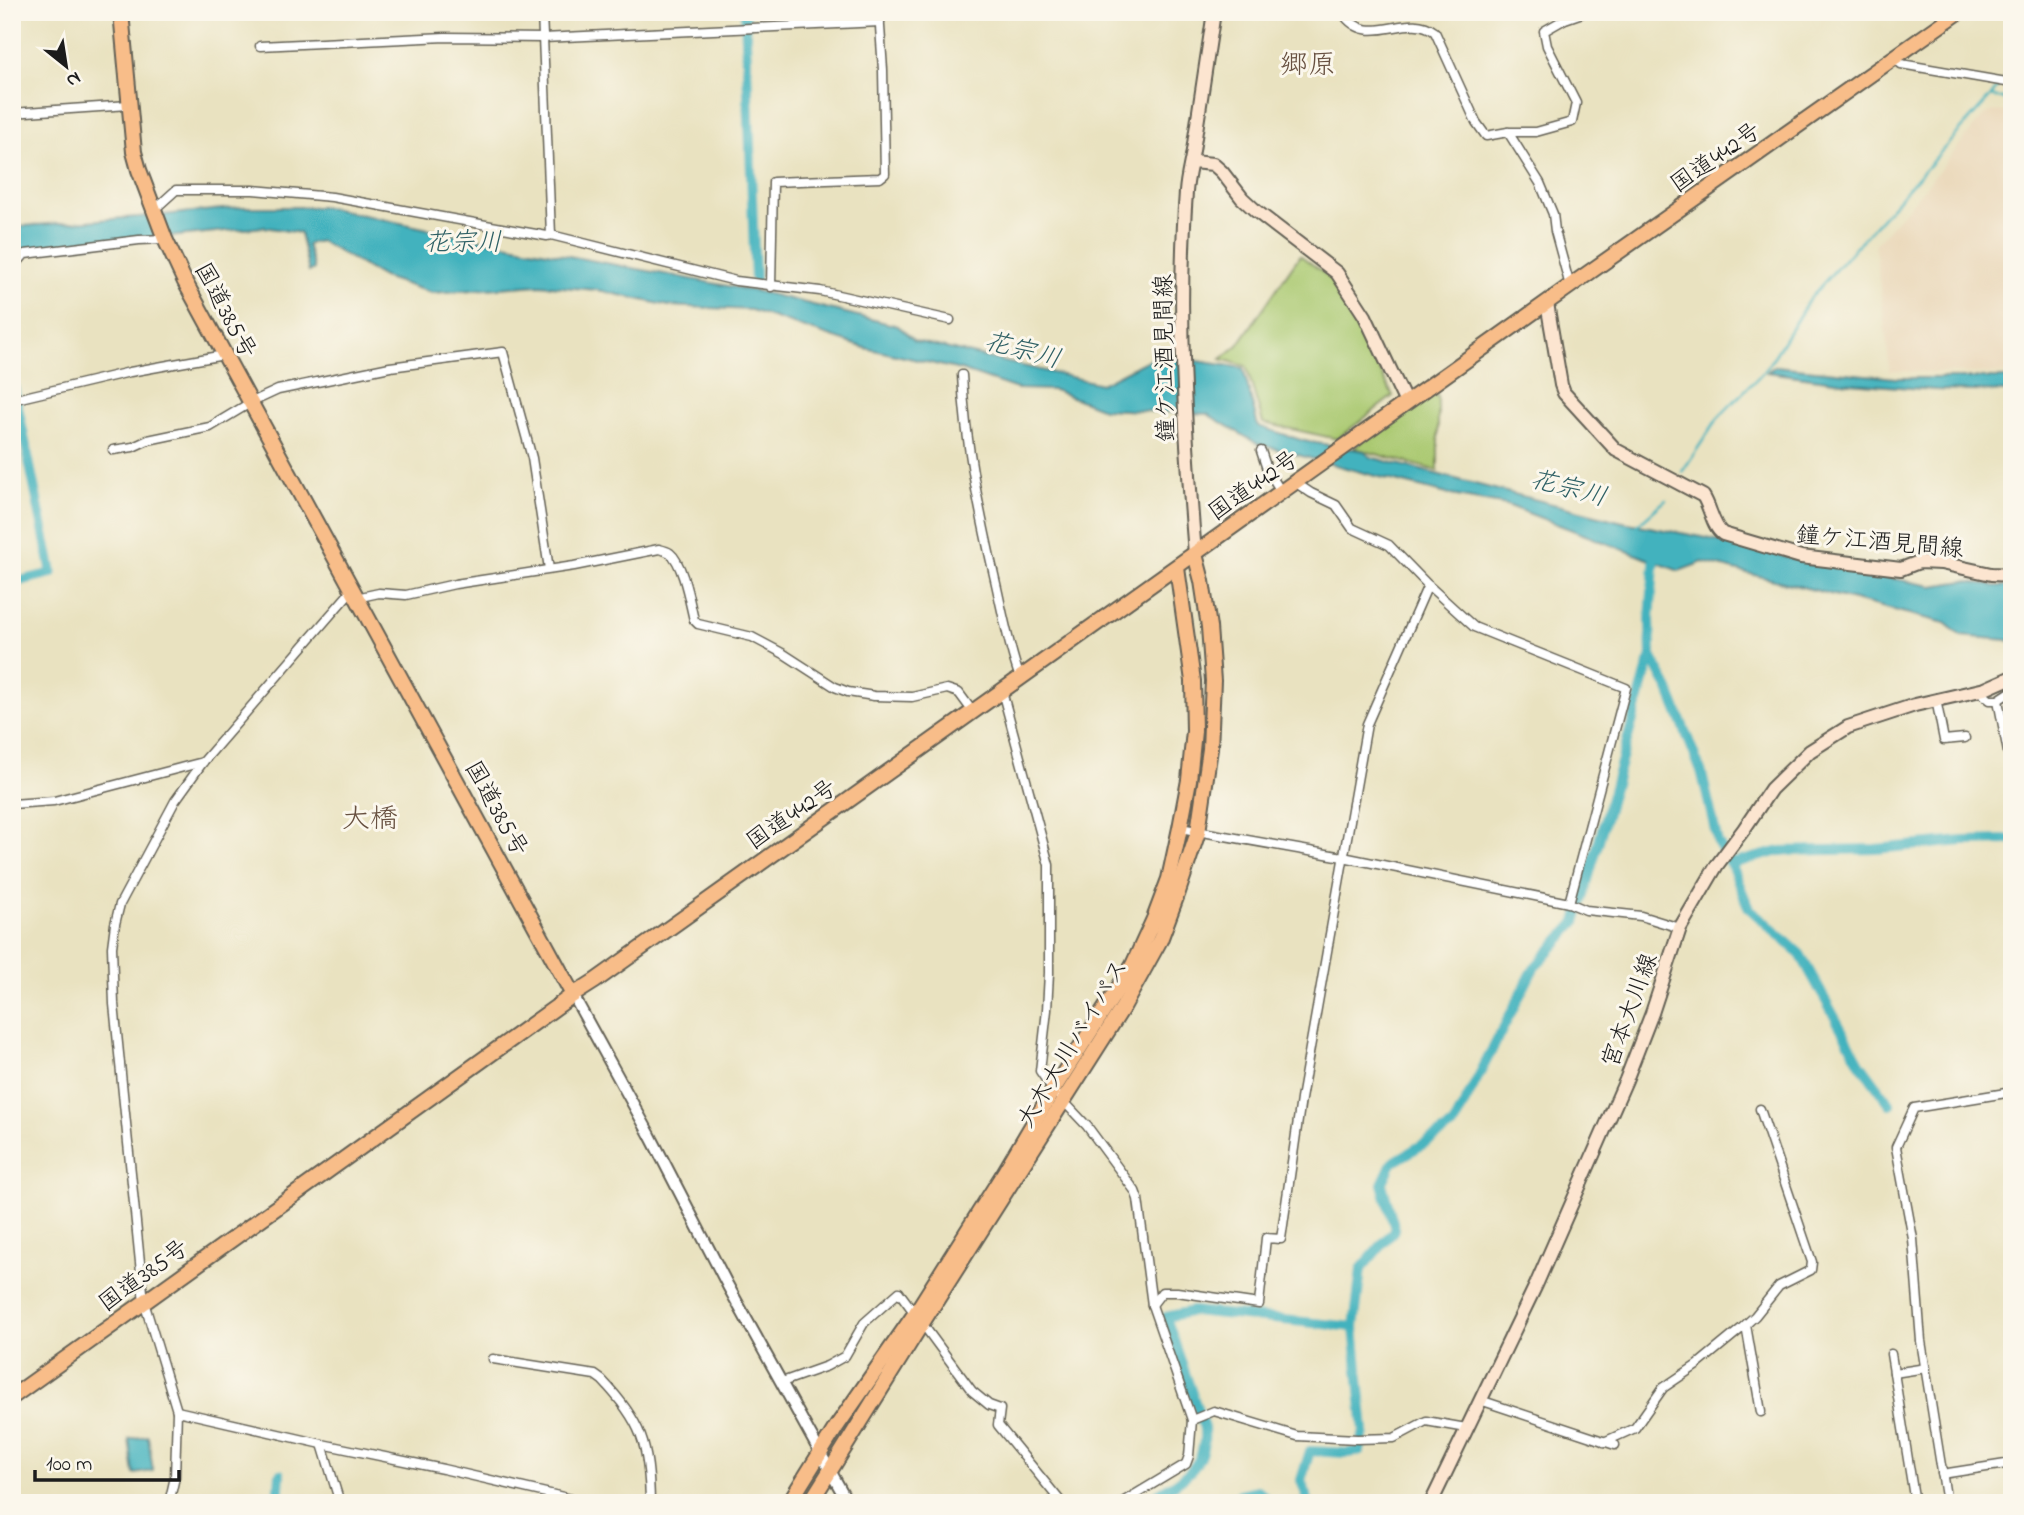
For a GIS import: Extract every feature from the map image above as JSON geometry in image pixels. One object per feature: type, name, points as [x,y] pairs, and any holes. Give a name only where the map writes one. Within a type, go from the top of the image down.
[{"type":"highway","name":"国道385号","points":[[12,1396],[573,995],[185,282],[165,238],[134,152],[121,12]]},
{"type":"highway","name":"国道442号","points":[[573,995],[1959,12]]},
{"type":"highway","name":"大木大川バイパス","points":[[789,1503],[861,1390],[918,1318],[1064,1102],[1123,1007],[1160,940],[1198,832],[1210,749],[1213,681],[1202,581],[1203,548]]},
{"type":"highway","name":"大木大川バイパス","points":[[810,1503],[875,1399],[918,1318],[1004,1173],[1133,965],[1154,919],[1168,880],[1180,828],[1194,731],[1193,681],[1177,568]]},
{"type":"main road","name":"鐘ケ江酒見間線","points":[[1203,548],[1184,423],[1182,274],[1186,188],[1214,12]]},
{"type":"main road","points":[[1192,162],[1213,164],[1256,211],[1338,273],[1365,316],[1406,403]]},
{"type":"main road","name":"鐘ケ江酒見間線","points":[[1547,303],[1564,393],[1616,450],[1703,496],[1718,530],[1723,534],[1801,557],[1901,569],[1919,562],[1941,563],[1991,574],[2012,575]]},
{"type":"main road","name":"宮本大川線","points":[[1431,1503],[1536,1285],[1626,1080],[1680,928],[1717,865],[1770,789],[1810,751],[1848,727],[1936,699],[1985,689],[2012,677]]},
{"type":"street","points":[[542,12],[551,235]]},
{"type":"street","points":[[1342,12],[1348,22],[1367,31],[1412,25],[1424,26],[1435,32],[1479,127],[1486,136],[1508,132],[1536,132],[1572,122],[1576,103],[1547,46],[1544,30],[1584,12]]},
{"type":"street","points":[[260,46],[445,37],[543,38],[745,28],[880,17],[885,174],[881,178],[872,179],[773,182],[771,287]]},
{"type":"street","points":[[1895,58],[1901,64],[2011,83]]},
{"type":"street","points":[[12,113],[129,105]]},
{"type":"street","points":[[1508,132],[1540,183],[1553,214],[1570,286]]},
{"type":"street","points":[[156,212],[176,190],[253,190],[332,197],[551,235],[736,281],[820,291],[950,320]]},
{"type":"street","points":[[12,269],[25,254],[165,238]]},
{"type":"street","points":[[113,450],[210,427],[278,390],[413,364],[503,352],[532,458],[549,569]]},
{"type":"street","points":[[16,399],[130,372],[224,355]]},
{"type":"street","points":[[962,375],[964,412],[983,524],[1020,678]]},
{"type":"street","points":[[1261,451],[1267,469],[1282,493]]},
{"type":"street","points":[[1296,483],[1336,505],[1352,528],[1389,545],[1474,628],[1626,688],[1572,904]]},
{"type":"street","points":[[169,1503],[175,1477],[177,1410],[144,1302],[114,1004],[112,947],[115,924],[120,904],[175,801],[203,762],[354,594],[406,595],[454,584],[659,549],[668,551],[678,565],[694,620],[698,624],[752,637],[768,644],[835,687],[848,692],[874,696],[912,696],[947,689],[960,693],[973,712]]},
{"type":"street","points":[[1152,1305],[1162,1292],[1259,1304],[1266,1238],[1281,1239],[1301,1099],[1367,724],[1428,585]]},
{"type":"street","points":[[1985,689],[1984,695],[1990,700],[1998,699],[2012,691]]},
{"type":"street","points":[[1002,691],[1049,865],[1049,972],[1040,1071],[1087,1126],[1135,1191],[1152,1305],[1198,1418],[1186,1464],[1121,1503]]},
{"type":"street","points":[[1936,699],[1944,740],[1965,738]]},
{"type":"street","points":[[1998,699],[2011,769]]},
{"type":"street","points":[[12,804],[54,801],[203,762]]},
{"type":"street","points":[[1180,828],[1343,857],[1572,904],[1586,910],[1641,916],[1680,928]]},
{"type":"street","points":[[573,995],[650,1135],[728,1286],[848,1503]]},
{"type":"street","points":[[1947,1503],[1920,1328],[1913,1239],[1896,1147],[1914,1108],[2012,1092]]},
{"type":"street","points":[[1604,1442],[1635,1428],[1663,1388],[1697,1365],[1746,1325],[1779,1286],[1811,1270],[1812,1262],[1760,1109]]},
{"type":"street","points":[[782,1382],[827,1366],[845,1356],[864,1323],[899,1292],[977,1397],[1000,1409],[998,1425],[1062,1503]]},
{"type":"street","points":[[1746,1325],[1761,1412]]},
{"type":"street","points":[[1891,1354],[1915,1503]]},
{"type":"street","points":[[493,1359],[595,1375],[602,1380],[643,1436],[650,1478],[650,1503]]},
{"type":"street","points":[[1894,1373],[1926,1368]]},
{"type":"street","points":[[1480,1400],[1615,1446]]},
{"type":"street","points":[[177,1410],[589,1503]]},
{"type":"street","points":[[1198,1418],[1214,1412],[1297,1436],[1357,1439],[1394,1438],[1426,1421],[1466,1428]]},
{"type":"street","points":[[322,1444],[340,1503]]},
{"type":"street","points":[[1942,1474],[2012,1463]]},
{"type":"shaded area","points":[[1994,111],[2012,112],[2012,374],[1890,371],[1875,244],[1984,115]]},
{"type":"green space","points":[[1300,255],[1333,280],[1393,396],[1337,439],[1263,423],[1246,366],[1221,359],[1238,345]]},
{"type":"green space","points":[[1420,393],[1438,396],[1438,471],[1354,448]]},
{"type":"water","name":"花宗川","points":[[242,207],[326,207],[447,233],[765,293],[898,326],[915,341],[1101,384],[1158,355],[1243,368],[1258,426],[1304,441],[1365,451],[1370,457],[1623,522],[1822,565],[1932,586],[1965,581],[2012,586],[2012,642],[1961,636],[1945,623],[1703,562],[1679,571],[1507,505],[1451,495],[1258,444],[1207,414],[1103,409],[1054,390],[1017,389],[961,370],[865,348],[751,310],[669,306],[597,290],[539,285],[432,293],[383,277],[320,241],[307,244],[314,269],[309,272],[300,233],[264,227],[23,252],[12,265],[12,227]]},
{"type":"water","points":[[1775,366],[1896,378],[2012,378],[2012,392],[1935,390],[1767,372]]},
{"type":"water","points":[[148,1436],[153,1471],[134,1474],[129,1439]]},
{"type":"waterway","points":[[745,12],[755,278]]},
{"type":"waterway","points":[[2004,78],[2012,68]]},
{"type":"waterway","points":[[1682,472],[1718,418],[1767,368],[1810,298],[2000,83]]},
{"type":"waterway","points":[[1991,96],[2012,102]]},
{"type":"waterway","points":[[12,378],[52,573],[12,583]]},
{"type":"waterway","points":[[1636,526],[1666,500]]},
{"type":"waterway","points":[[1655,552],[1650,619],[1651,656],[1669,690],[1702,774],[1718,843],[1731,864],[1749,908],[1800,954],[1860,1063],[1890,1104]]},
{"type":"waterway","points":[[1309,1503],[1301,1480],[1310,1451],[1360,1451],[1364,1431],[1354,1327],[1361,1269],[1395,1229],[1382,1184],[1392,1163],[1453,1126],[1534,968],[1576,922],[1651,656]]},
{"type":"waterway","points":[[1731,864],[1780,851],[1875,849],[1963,841],[2012,840]]},
{"type":"waterway","points":[[1142,1503],[1186,1475],[1195,1466],[1204,1443],[1204,1428],[1166,1317],[1193,1311],[1354,1327]]},
{"type":"waterway","points":[[278,1503],[280,1474]]},
{"type":"waterway","points":[[1233,1503],[1240,1494],[1257,1490],[1272,1503]]},
{"type":"district","name":"郷原","points":[[1308,63]]},
{"type":"district","name":"大橋","points":[[370,817]]}]
